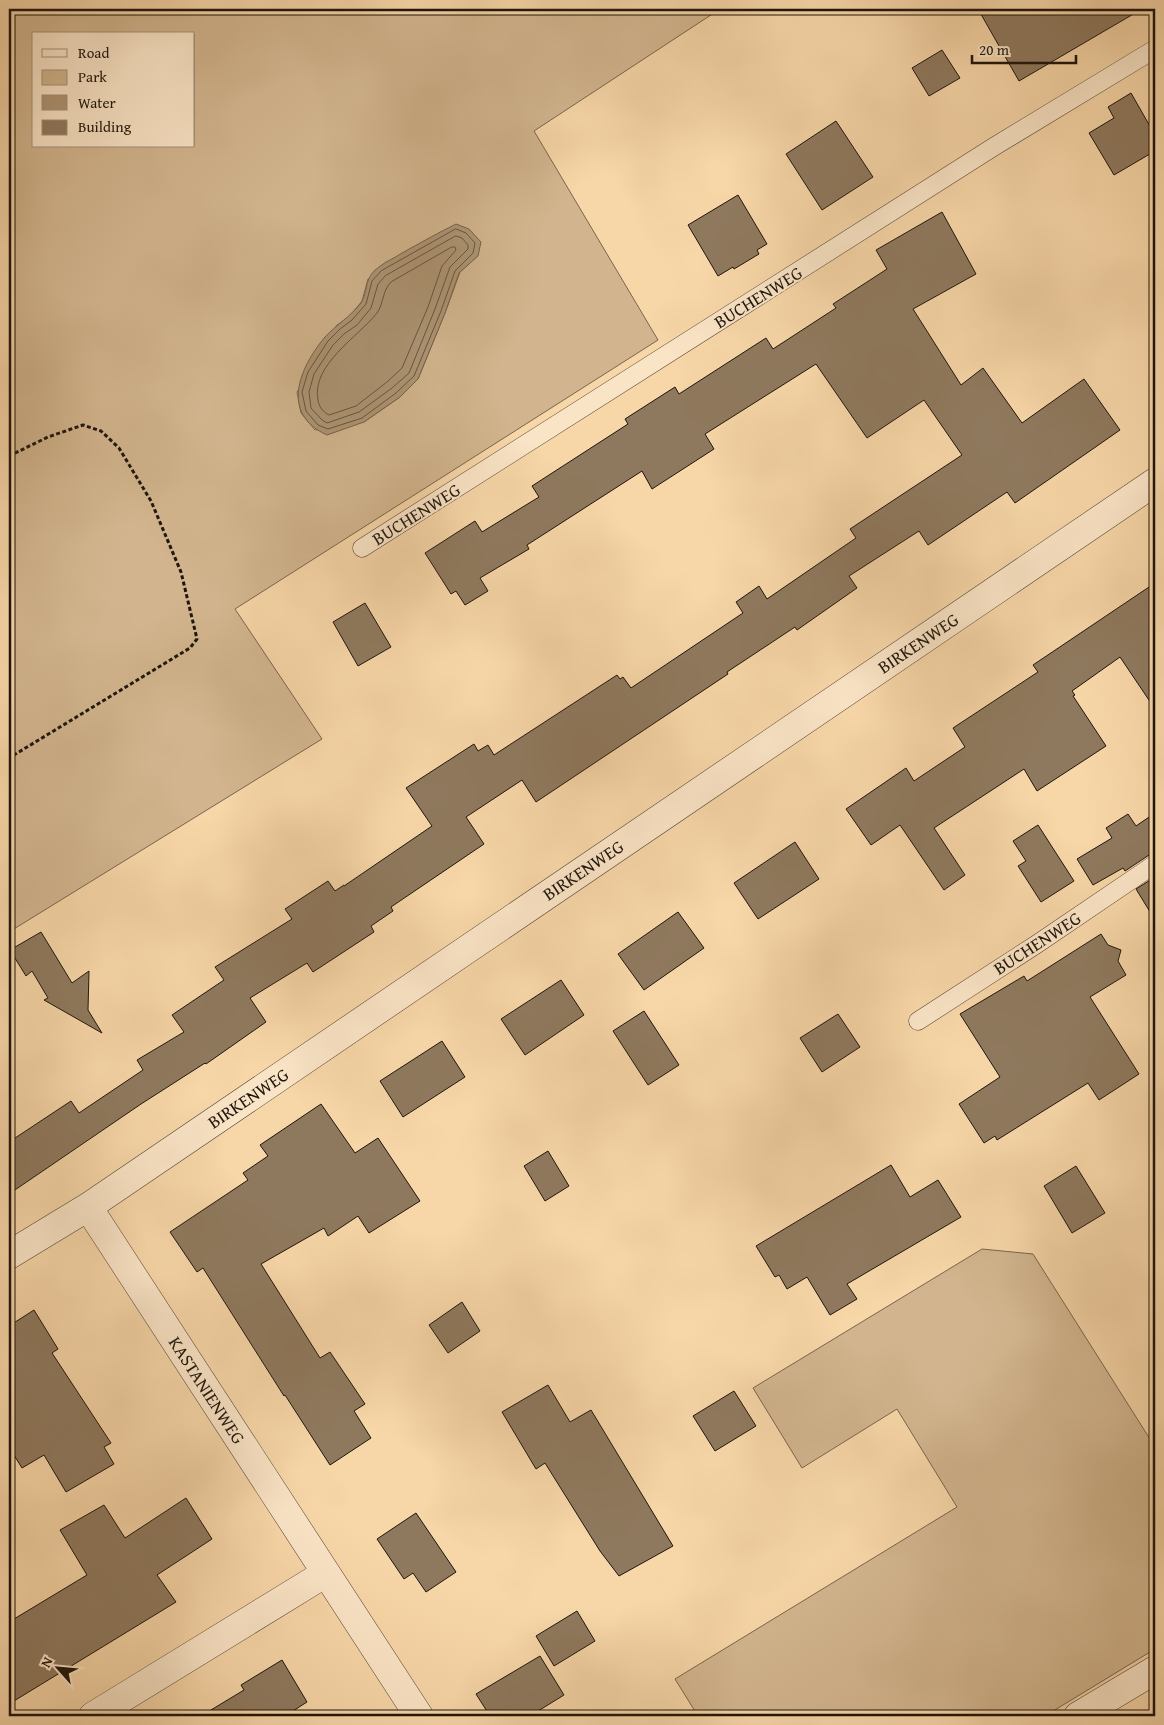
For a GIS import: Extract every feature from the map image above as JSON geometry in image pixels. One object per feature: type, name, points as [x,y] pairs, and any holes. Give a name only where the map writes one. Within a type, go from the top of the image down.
[{"type":"street","name":"BIRKENWEG","points":[[9,1255],[88,1207],[1155,482]]},
{"type":"street","name":"KASTANIENWEG","points":[[88,1207],[418,1716]]},
{"type":"street","points":[[94,1716],[326,1573]]},
{"type":"street","points":[[1078,1716],[1155,1670]]},
{"type":"lane","name":"BUCHENWEG","points":[[362,548],[995,146],[1155,49]]},
{"type":"lane","name":"BUCHENWEG","points":[[918,1021],[1037,944],[1155,864]]},
{"type":"path","points":[[9,456],[48,436],[84,425],[101,431],[119,448],[151,501],[181,572],[197,638],[190,648],[9,758]]},
{"type":"green space","points":[[9,9],[720,9],[534,131],[658,340],[235,609],[322,739],[9,932]],"holes":[[[478,255],[460,272],[418,379],[400,397],[364,422],[315,430],[301,413],[297,392],[337,325],[349,317],[362,301],[368,279]]]},
{"type":"green space","points":[[982,1249],[1033,1254],[1155,1447],[1155,1649],[1045,1716],[698,1716],[675,1679],[957,1507],[897,1409],[802,1468],[753,1388]]},
{"type":"water","points":[[456,224],[469,229],[481,242],[478,256],[459,273],[418,379],[400,397],[364,422],[327,435],[312,426],[303,415],[299,403],[299,390],[302,376],[316,349],[325,337],[361,303],[368,280],[374,271],[388,261]]},
{"type":"building","points":[[978,9],[1142,9],[1019,81]]},
{"type":"building","points":[[942,50],[960,78],[929,96],[912,68]]},
{"type":"building","points":[[1131,93],[1155,135],[1155,151],[1114,175],[1089,133],[1114,118],[1108,107]]},
{"type":"building","points":[[836,121],[873,177],[822,210],[786,154]]},
{"type":"building","points":[[738,195],[767,244],[757,250],[759,254],[718,276],[688,225]]},
{"type":"building","points":[[942,212],[976,274],[913,309],[961,385],[983,368],[1022,423],[1084,379],[1120,430],[1015,503],[1007,492],[928,545],[919,531],[849,576],[857,588],[797,630],[795,627],[727,672],[728,674],[536,802],[522,780],[466,817],[484,844],[391,907],[393,911],[371,926],[374,932],[313,972],[307,963],[250,998],[266,1022],[206,1064],[141,1104],[9,1194],[9,1142],[71,1101],[79,1113],[143,1070],[137,1060],[184,1032],[172,1015],[224,980],[215,967],[292,919],[285,909],[328,881],[335,891],[432,826],[406,788],[474,744],[478,751],[488,745],[494,755],[617,675],[620,679],[623,677],[631,688],[743,613],[736,602],[759,586],[767,599],[856,538],[850,529],[962,455],[924,400],[867,438],[816,364],[705,434],[714,449],[652,489],[642,471],[527,545],[529,549],[480,578],[488,591],[465,605],[456,591],[451,594],[425,553],[475,521],[482,532],[539,497],[532,486],[628,424],[625,419],[675,387],[679,394],[766,338],[773,349],[836,308],[833,304],[887,269],[876,250]]},
{"type":"building","points":[[1155,583],[1155,709],[1120,657],[1072,691],[1075,695],[1073,696],[1106,746],[1037,791],[1024,769],[934,828],[965,875],[944,890],[900,825],[871,845],[846,809],[906,768],[914,781],[965,747],[953,728],[1038,672],[1033,665]]},
{"type":"building","points":[[365,603],[391,647],[358,666],[333,622]]},
{"type":"building","points":[[1155,813],[1155,854],[1149,855],[1125,871],[1123,868],[1093,885],[1077,859],[1112,838],[1106,828],[1128,814],[1136,826]]},
{"type":"building","points":[[1038,825],[1074,881],[1041,902],[1018,866],[1026,861],[1013,841]]},
{"type":"building","points":[[795,842],[819,879],[758,919],[734,883]]},
{"type":"building","points":[[1155,877],[1155,920],[1136,889]]},
{"type":"building","points":[[678,912],[704,948],[644,990],[618,954]]},
{"type":"building","points":[[41,932],[72,983],[89,971],[88,1010],[102,1033],[44,1000],[48,998],[32,971],[26,976],[10,950]]},
{"type":"building","points":[[1101,934],[1108,945],[1121,950],[1118,961],[1126,975],[1090,997],[1139,1074],[1099,1100],[1088,1083],[997,1140],[995,1136],[984,1143],[959,1104],[1000,1077],[960,1014],[1024,976],[1027,981]]},
{"type":"building","points":[[561,980],[584,1015],[525,1055],[501,1019]]},
{"type":"building","points":[[644,1011],[679,1065],[648,1085],[613,1031]]},
{"type":"building","points":[[838,1014],[860,1047],[822,1072],[800,1038]]},
{"type":"building","points":[[442,1041],[465,1077],[403,1117],[380,1081]]},
{"type":"building","points":[[321,1104],[355,1153],[378,1138],[420,1201],[369,1233],[358,1216],[328,1236],[324,1228],[261,1264],[320,1358],[330,1352],[365,1404],[354,1411],[371,1438],[330,1465],[203,1268],[197,1272],[170,1232],[248,1180],[243,1173],[268,1156],[260,1145]]},
{"type":"building","points":[[548,1151],[569,1186],[545,1201],[524,1166]]},
{"type":"building","points":[[891,1165],[910,1197],[938,1180],[961,1217],[847,1284],[857,1299],[830,1315],[807,1277],[787,1289],[779,1275],[775,1277],[756,1246]]},
{"type":"building","points":[[1076,1166],[1105,1213],[1072,1233],[1044,1186]]},
{"type":"building","points":[[462,1302],[480,1331],[448,1353],[429,1325]]},
{"type":"building","points":[[34,1310],[58,1349],[52,1353],[111,1443],[104,1447],[114,1464],[66,1492],[44,1455],[22,1468],[9,1447],[9,1326]]},
{"type":"building","points":[[548,1385],[570,1422],[591,1410],[673,1546],[619,1576],[600,1551],[545,1463],[536,1469],[502,1412]]},
{"type":"building","points":[[734,1391],[756,1426],[715,1451],[693,1416]]},
{"type":"building","points":[[186,1498],[212,1539],[157,1575],[176,1602],[9,1704],[9,1622],[87,1575],[60,1530],[104,1505],[125,1538]]},
{"type":"building","points":[[416,1513],[456,1572],[426,1592],[413,1573],[404,1579],[377,1539]]},
{"type":"building","points":[[577,1611],[595,1641],[554,1666],[536,1636]]},
{"type":"building","points":[[540,1656],[564,1695],[530,1716],[490,1716],[476,1694]]},
{"type":"building","points":[[282,1660],[307,1702],[285,1716],[201,1716],[244,1690],[241,1685]]}]
